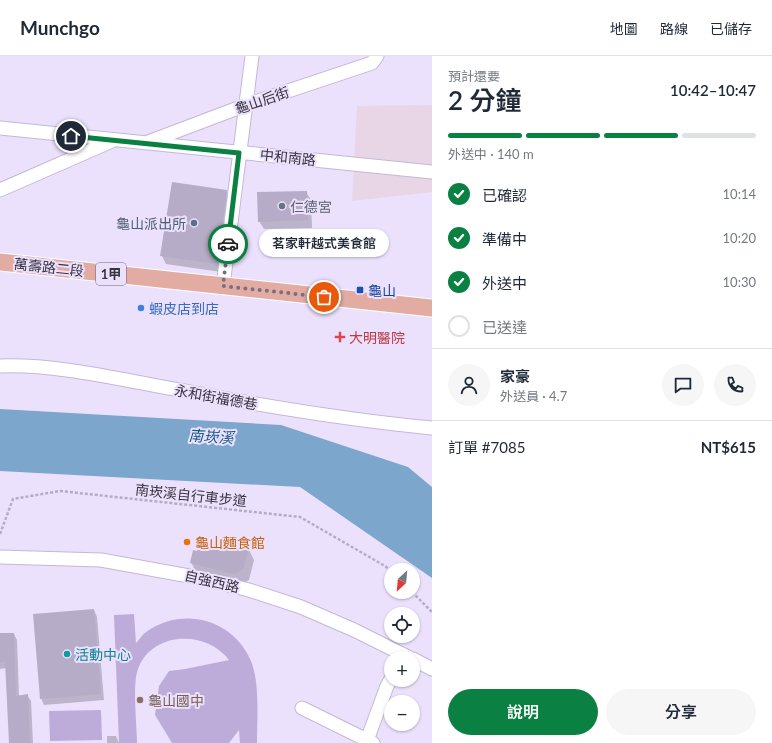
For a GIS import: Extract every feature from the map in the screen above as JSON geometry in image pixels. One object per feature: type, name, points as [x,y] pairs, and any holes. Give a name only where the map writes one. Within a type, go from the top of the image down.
[{"type":"main road","name":"萬壽路二段","points":[[0,262],[432,308]]},
{"type":"street","points":[[223,286],[252,56]]},
{"type":"street","name":"龜山后街","points":[[146,142],[246,105],[372,63],[377,56]]},
{"type":"street","name":"中和南路","points":[[0,128],[432,172]]},
{"type":"street","points":[[0,190],[114,140]]},
{"type":"street","name":"永和街福德巷","points":[[0,366],[62,369],[250,403],[400,425],[432,428]]},
{"type":"street","name":"自強西路","points":[[0,557],[101,560],[200,578],[250,590],[301,607],[354,630],[394,651]]},
{"type":"street","name":"自強西路","points":[[420,664],[432,669]]},
{"type":"street","points":[[302,708],[369,742],[388,687]]},
{"type":"path","name":"南崁溪自行車步道","points":[[0,534],[13,499],[60,491],[300,517],[384,565]]},
{"type":"path","points":[[419,599],[432,612]]},
{"type":"shaded area","points":[[432,105],[432,192],[352,201],[357,106]]},
{"type":"shaded area","points":[[134,614],[136,643],[146,632],[160,624],[175,620],[191,619],[206,621],[220,627],[232,635],[243,647],[254,670],[257,690],[257,743],[240,743],[239,730],[229,743],[172,743],[155,715],[159,686],[169,671],[229,660],[219,650],[207,643],[180,639],[155,647],[145,656],[138,669],[135,685],[137,743],[119,743],[114,615]]},
{"type":"shaded area","points":[[101,710],[102,740],[50,741],[49,711]]},
{"type":"water","name":"南崁溪","points":[[0,409],[281,425],[408,467],[432,487],[432,578],[420,570],[420,563],[410,563],[300,487],[0,471]]},
{"type":"building","name":"龜山派出所","points":[[172,182],[227,190],[217,264],[160,256]]},
{"type":"building","name":"仁德宮","points":[[307,191],[308,220],[258,222],[257,192]]},
{"type":"building","points":[[201,536],[249,548],[243,569],[234,574],[190,563],[193,550],[197,551]]},
{"type":"building","name":"活動中心","points":[[94,609],[101,694],[40,699],[33,614]]},
{"type":"building","points":[[0,633],[14,633],[16,696],[28,694],[30,743],[9,743],[5,662],[0,662]]},
{"type":"way so far","points":[[228,244],[223,286],[324,297]]},
{"type":"place","name":"仁德宮","points":[[282,206]]},
{"type":"place","name":"龜山派出所","points":[[194,223]]},
{"type":"place","name":"龜山","points":[[360,290]]},
{"type":"place","name":"茗家軒越式美食館","points":[[324,297]]},
{"type":"place","name":"蝦皮店到店","points":[[141,308]]},
{"type":"place","name":"大明醫院","points":[[340,337]]},
{"type":"place","name":"龜山麵食館","points":[[187,542]]},
{"type":"place","name":"活動中心","points":[[67,654]]},
{"type":"place","name":"龜山國中","points":[[140,700]]},
{"type":"route","points":[[71,136],[146,142],[239,153],[228,244]]}]
